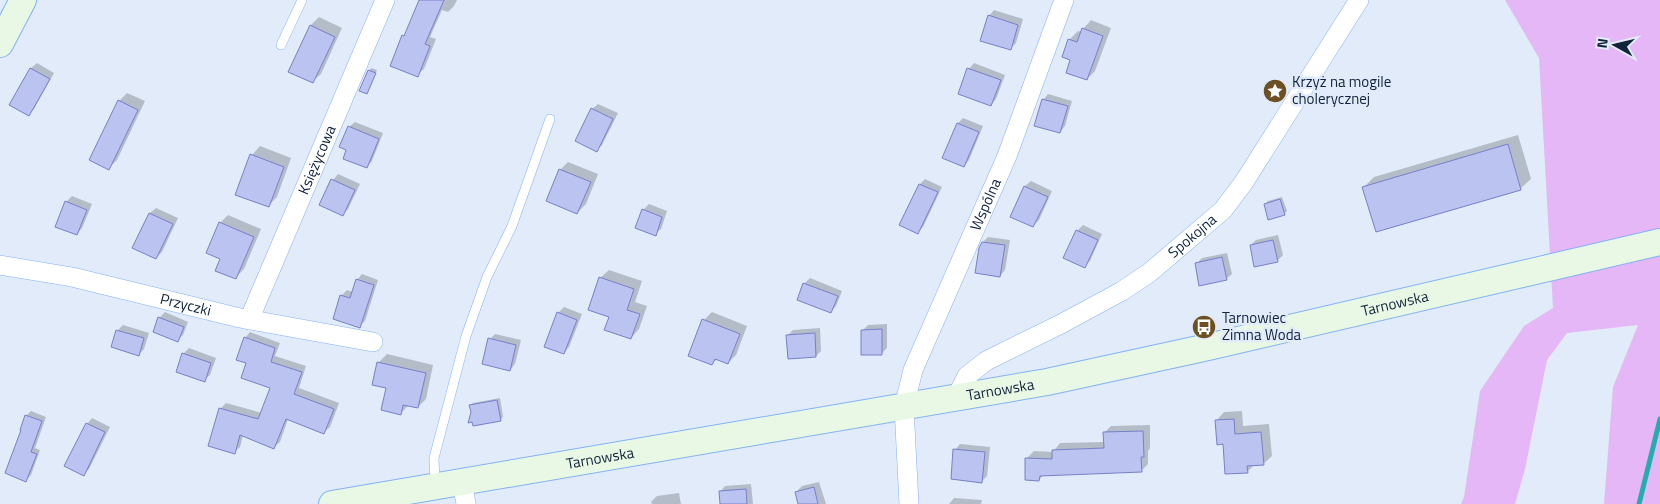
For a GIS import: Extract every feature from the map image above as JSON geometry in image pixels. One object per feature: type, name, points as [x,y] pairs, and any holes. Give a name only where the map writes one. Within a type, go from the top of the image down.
[{"type":"main road","points":[[0,44],[23,0]]},
{"type":"main road","name":"Tarnowska","points":[[332,504],[435,487],[464,493],[904,407],[1047,382],[1208,347],[1660,242]]},
{"type":"street","name":"Księżycowa","points":[[249,320],[385,0]]},
{"type":"street","name":"Wspólna","points":[[909,504],[904,407],[913,370],[1007,156],[1064,0]]},
{"type":"street","name":"Spokojna","points":[[960,398],[961,388],[968,376],[986,361],[1122,291],[1149,272],[1223,210],[1244,182],[1359,0]]},
{"type":"street","name":"Przyczki","points":[[0,265],[72,277],[249,320],[373,342]]},
{"type":"lane","points":[[281,45],[302,0]]},
{"type":"lane","points":[[435,487],[434,458],[466,336],[487,277],[512,226],[550,119]]},
{"type":"shaded area","points":[[1505,0],[1660,0],[1660,504],[1604,504],[1613,387],[1638,325],[1567,333],[1547,360],[1525,469],[1515,504],[1461,504],[1464,497],[1480,391],[1524,326],[1553,308],[1539,58]]},
{"type":"building","points":[[419,0],[444,0],[425,44],[430,46],[418,77],[390,66]]},
{"type":"building","points":[[988,15],[1018,25],[1011,50],[980,41]]},
{"type":"building","points":[[310,25],[335,37],[313,83],[288,72]]},
{"type":"building","points":[[1082,28],[1103,36],[1087,80],[1066,73],[1070,60],[1062,57],[1068,39],[1077,42]]},
{"type":"building","points":[[30,68],[50,79],[29,116],[9,105]]},
{"type":"building","points":[[967,68],[1001,80],[991,106],[958,94]]},
{"type":"building","points":[[368,70],[376,73],[367,94],[359,91]]},
{"type":"building","points":[[1042,99],[1068,106],[1060,133],[1034,126]]},
{"type":"building","points":[[118,100],[138,110],[109,170],[89,160]]},
{"type":"building","points":[[591,108],[613,119],[597,152],[575,141]]},
{"type":"building","points":[[957,123],[979,132],[964,167],[942,158]]},
{"type":"building","points":[[348,126],[379,139],[367,168],[343,159],[346,150],[339,147]]},
{"type":"building","points":[[1508,144],[1521,190],[1376,232],[1362,187]]},
{"type":"building","points":[[250,154],[284,167],[269,207],[235,195]]},
{"type":"building","points":[[559,169],[591,182],[577,214],[546,201]]},
{"type":"building","points":[[331,179],[355,190],[343,216],[319,205]]},
{"type":"building","points":[[919,184],[938,192],[918,234],[899,225]]},
{"type":"building","points":[[1024,186],[1048,197],[1033,227],[1010,217]]},
{"type":"building","points":[[1280,199],[1285,215],[1268,220],[1264,204]]},
{"type":"building","points":[[65,201],[87,210],[77,235],[55,227]]},
{"type":"building","points":[[642,209],[662,217],[656,236],[635,228]]},
{"type":"building","points":[[149,213],[173,224],[156,259],[132,248]]},
{"type":"building","points":[[219,222],[254,237],[236,279],[215,271],[220,259],[206,253]]},
{"type":"building","points":[[1076,230],[1098,240],[1085,268],[1063,258]]},
{"type":"building","points":[[1273,240],[1278,262],[1254,267],[1250,245]]},
{"type":"building","points":[[982,242],[1005,245],[1000,277],[975,273],[979,248]]},
{"type":"building","points":[[1222,257],[1227,280],[1199,286],[1195,263]]},
{"type":"building","points":[[599,277],[634,289],[627,310],[640,314],[631,339],[604,330],[609,317],[588,310]]},
{"type":"building","points":[[356,279],[374,285],[360,328],[333,319],[340,295],[350,298]]},
{"type":"building","points":[[803,283],[838,296],[831,313],[797,300]]},
{"type":"building","points":[[557,312],[577,320],[564,354],[544,347]]},
{"type":"building","points":[[158,317],[184,327],[178,342],[153,332]]},
{"type":"building","points":[[702,319],[740,334],[728,364],[715,359],[712,365],[688,356]]},
{"type":"building","points":[[882,329],[882,355],[861,355],[861,330]]},
{"type":"building","points":[[116,330],[144,338],[139,356],[111,347]]},
{"type":"building","points":[[815,333],[816,357],[788,359],[786,335]]},
{"type":"building","points":[[244,337],[275,348],[271,362],[302,372],[294,394],[334,409],[324,434],[286,419],[274,449],[240,435],[235,454],[208,446],[219,408],[258,419],[270,388],[241,378],[246,363],[236,360]]},
{"type":"building","points":[[488,338],[516,345],[510,371],[482,364]]},
{"type":"building","points":[[182,353],[211,363],[205,382],[176,372]]},
{"type":"building","points":[[377,362],[426,373],[418,408],[403,405],[401,415],[381,410],[386,388],[372,385]]},
{"type":"building","points":[[497,400],[501,421],[473,426],[472,422],[468,423],[471,412],[469,405]]},
{"type":"building","points":[[25,415],[42,421],[31,452],[37,454],[26,482],[5,473]]},
{"type":"building","points":[[1234,419],[1235,434],[1261,432],[1264,465],[1247,466],[1248,473],[1225,474],[1223,444],[1217,445],[1215,420]]},
{"type":"building","points":[[86,423],[105,432],[84,476],[64,466]]},
{"type":"building","points":[[1143,431],[1144,457],[1141,457],[1142,472],[1040,476],[1039,481],[1025,480],[1025,458],[1052,459],[1052,450],[1104,448],[1103,432]]},
{"type":"building","points":[[953,449],[985,452],[982,483],[951,479]]},
{"type":"building","points":[[814,487],[818,504],[798,504],[795,492]]},
{"type":"building","points":[[746,489],[747,504],[720,504],[719,491]]},
{"type":"waterway","points":[[1639,504],[1660,419]]},
{"type":"place","name":"Krzyż na mogile cholerycznej","points":[[1275,91]]},
{"type":"place","name":"Tarnowiec Zimna Woda","points":[[1204,327]]}]
